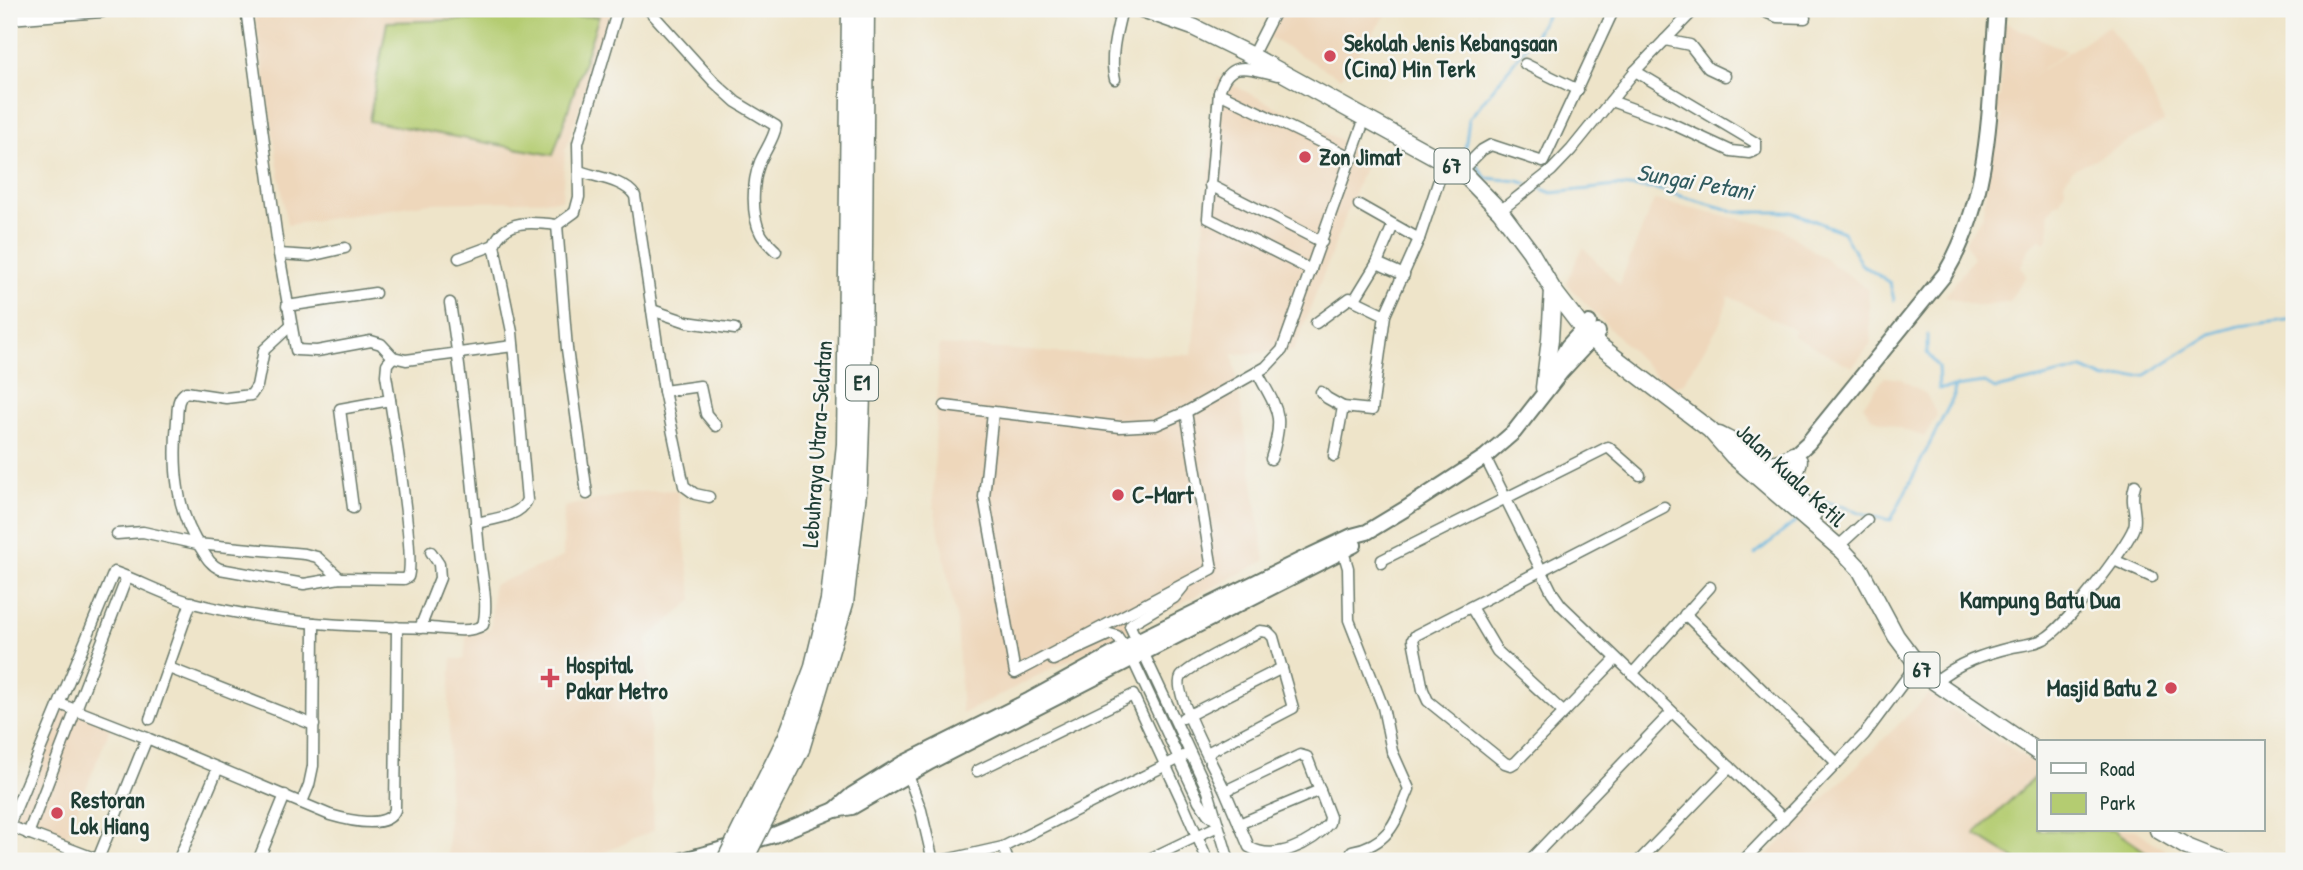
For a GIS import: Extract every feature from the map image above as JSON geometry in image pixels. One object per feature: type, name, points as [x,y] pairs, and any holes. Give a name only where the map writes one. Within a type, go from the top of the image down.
[{"type":"highway","name":"Lebuhraya Utara–Selatan","points":[[726,861],[793,744],[830,600],[846,444],[851,9]]},
{"type":"highway","name":"Lebuhraya Utara–Selatan","points":[[743,861],[793,744],[844,603],[858,484],[862,366],[865,9]]},
{"type":"main road","points":[[9,16],[101,9]]},
{"type":"main road","name":"Jalan Kuala Ketil","points":[[1142,9],[1193,27],[1252,56],[1445,162],[1464,167],[1500,211],[1549,284],[1590,331],[1635,373],[1710,430],[1742,446],[1759,460],[1775,483]]},
{"type":"main road","points":[[1775,483],[1945,274],[1968,230],[1984,162],[1997,9]]},
{"type":"main road","points":[[1544,388],[1550,339],[1549,284]]},
{"type":"main road","points":[[1535,405],[1554,366],[1590,331]]},
{"type":"main road","points":[[680,861],[774,835],[835,810],[852,807],[1251,584],[1367,531],[1405,509],[1485,457],[1514,432],[1590,331]]},
{"type":"main road","name":"Jalan Kuala Ketil","points":[[1710,430],[1733,456],[1775,483],[1801,505],[1836,547],[1842,547],[1860,569],[1896,636],[1935,682],[2037,752]]},
{"type":"main road","points":[[1759,460],[1775,464],[1796,458]]},
{"type":"main road","points":[[1796,458],[1793,482],[1801,505]]},
{"type":"main road","points":[[835,810],[852,795],[902,764],[1342,551],[1359,542],[1367,531]]},
{"type":"main road","points":[[2161,832],[2187,847],[2222,861]]},
{"type":"street","points":[[246,9],[279,254],[296,350],[317,351],[372,341],[381,344],[393,358],[406,360],[513,346]]},
{"type":"street","points":[[459,258],[494,245],[503,232],[513,226],[533,222],[557,225],[576,212],[579,197],[578,143],[618,9]]},
{"type":"street","points":[[648,9],[736,103],[776,126],[760,163],[754,201],[755,220],[762,236],[776,251]]},
{"type":"street","points":[[1115,79],[1115,51],[1122,9]]},
{"type":"street","points":[[1252,56],[1276,9]]},
{"type":"street","points":[[1543,162],[1614,9]]},
{"type":"street","points":[[1500,211],[1548,173],[1635,71],[1695,9]]},
{"type":"street","points":[[1758,9],[1777,17],[1805,18]]},
{"type":"street","points":[[1665,40],[1690,45],[1708,68],[1725,76]]},
{"type":"street","points":[[1525,65],[1578,90]]},
{"type":"street","points":[[1291,78],[1248,68],[1228,72],[1224,77],[1219,93],[1208,218],[1311,270]]},
{"type":"street","points":[[1611,101],[1666,121],[1731,151],[1749,153],[1756,150],[1756,143],[1635,71]]},
{"type":"street","points":[[1219,93],[1353,159]]},
{"type":"street","points":[[945,407],[1120,427],[1156,425],[1186,412],[1266,367],[1282,349],[1353,159],[1365,118]]},
{"type":"street","points":[[1464,167],[1482,150],[1495,145],[1543,162],[1548,173]]},
{"type":"street","points":[[1321,392],[1343,407],[1372,410],[1385,315],[1419,239],[1445,162]]},
{"type":"street","points":[[579,172],[622,186],[633,193],[664,391],[684,486],[695,494],[709,497]]},
{"type":"street","points":[[1210,185],[1322,242]]},
{"type":"street","points":[[1359,205],[1419,239]]},
{"type":"street","points":[[557,225],[567,349],[587,494]]},
{"type":"street","points":[[1355,299],[1377,263],[1393,225]]},
{"type":"street","points":[[476,523],[512,513],[525,505],[527,500],[513,346],[494,245]]},
{"type":"street","points":[[279,254],[310,256],[345,248]]},
{"type":"street","points":[[1377,263],[1404,275]]},
{"type":"street","points":[[287,306],[375,293]]},
{"type":"street","points":[[1316,323],[1346,299],[1355,299],[1385,315]]},
{"type":"street","points":[[146,737],[100,860],[9,826],[114,572],[191,602],[279,620],[397,628],[478,628],[483,625],[484,601],[458,353],[450,303]]},
{"type":"street","points":[[652,310],[687,322],[735,329]]},
{"type":"street","points":[[290,325],[264,350],[257,386],[251,395],[226,398],[186,392],[180,396],[174,444],[175,475],[183,511],[197,544],[211,564],[220,569],[304,584],[340,578],[404,579],[410,573],[404,502],[386,369],[393,358]]},
{"type":"street","points":[[1257,372],[1280,417],[1278,437],[1271,459]]},
{"type":"street","points":[[664,391],[700,386],[706,414],[716,426]]},
{"type":"street","points":[[353,508],[340,409],[390,400]]},
{"type":"street","points":[[1334,456],[1343,407]]},
{"type":"street","points":[[993,412],[984,503],[1015,673],[1212,569],[1186,412]]},
{"type":"street","points":[[1382,563],[1382,560],[1608,447],[1640,475]]},
{"type":"street","points":[[1485,457],[1561,605],[1784,819]]},
{"type":"street","points":[[1935,682],[1964,662],[2043,640],[2055,631],[2127,543],[2136,523],[2131,498],[2135,485]]},
{"type":"street","points":[[1616,659],[1511,765],[1504,763],[1429,701],[1423,690],[1413,639],[1416,635],[1664,507]]},
{"type":"street","points":[[1842,547],[1867,520]]},
{"type":"street","points":[[117,534],[158,534],[197,544],[311,555],[317,557],[340,578]]},
{"type":"street","points":[[1342,551],[1348,568],[1349,620],[1383,707],[1392,751],[1409,789],[1396,822],[1386,835],[1368,848],[1352,851]]},
{"type":"street","points":[[420,628],[440,578],[441,570],[431,552]]},
{"type":"street","points":[[2114,560],[2152,577]]},
{"type":"street","points":[[28,834],[127,576]]},
{"type":"street","points":[[1185,583],[1174,598],[1132,623],[1131,630],[1134,650],[1179,758],[1199,801],[1217,823]]},
{"type":"street","points":[[1632,674],[1710,587]]},
{"type":"street","points":[[150,719],[191,602]]},
{"type":"street","points":[[1471,607],[1497,651],[1563,712]]},
{"type":"street","points":[[1685,614],[1838,763]]},
{"type":"street","points":[[302,802],[312,775],[314,623]]},
{"type":"street","points":[[60,704],[146,737],[330,816],[354,821],[386,820],[393,816],[395,810],[397,628]]},
{"type":"street","points":[[1207,753],[1294,706],[1273,637],[1268,632],[1261,631],[1191,667],[1178,684],[1188,715],[1249,847],[1271,853],[1285,851],[1310,839],[1329,823],[1330,817],[1309,760],[1302,754],[1225,791]]},
{"type":"street","points":[[1032,664],[1044,664],[1110,634],[1117,636],[1134,650],[1176,722],[1208,791],[1229,861]]},
{"type":"street","points":[[1743,861],[1864,735],[1917,664]]},
{"type":"street","points":[[169,668],[314,725]]},
{"type":"street","points":[[1176,722],[1282,668]]},
{"type":"street","points":[[977,771],[1133,695],[1208,861]]},
{"type":"street","points":[[1529,861],[1672,712]]},
{"type":"street","points":[[941,861],[1003,846],[1190,753]]},
{"type":"street","points":[[1639,861],[1730,767]]},
{"type":"street","points":[[178,861],[218,768]]},
{"type":"street","points":[[908,775],[933,861]]},
{"type":"street","points":[[1239,824],[1320,790]]},
{"type":"street","points":[[258,861],[285,795]]},
{"type":"street","points":[[1145,861],[1217,823]]},
{"type":"street","points":[[1003,846],[1008,861]]},
{"type":"shaded area","points":[[322,9],[612,9],[565,151],[562,200],[430,203],[287,225],[255,15]]},
{"type":"shaded area","name":"Sekolah Jenis Kebangsaan (Cina) Min Terk","points":[[1281,9],[1390,9],[1341,78],[1268,37]]},
{"type":"shaded area","points":[[2004,22],[2067,51],[2028,79],[2108,26],[2142,70],[2164,122],[2073,169],[2064,182],[2065,189],[2060,202],[2056,203],[2048,215],[2048,238],[2044,243],[2040,238],[2028,250],[2021,267],[2026,276],[2009,301],[1977,306],[1945,296],[1973,259],[1965,241],[1982,217],[1995,128],[2000,127],[2002,115],[1996,116],[1997,99],[2000,96]]},
{"type":"shaded area","points":[[1218,77],[1369,155],[1294,351],[1233,354],[1265,561],[962,714],[957,623],[933,501],[939,345],[1075,354],[1192,355]]},
{"type":"shaded area","points":[[1654,200],[1781,228],[1868,289],[1871,344],[1852,367],[1794,336],[1794,330],[1729,296],[1720,323],[1683,384],[1668,388],[1566,283],[1583,247],[1619,285]]},
{"type":"shaded area","points":[[1885,377],[1901,379],[1926,394],[1937,415],[1924,437],[1872,418],[1863,405]]},
{"type":"shaded area","name":"Hospital Pakar Metro","points":[[677,490],[693,600],[647,639],[654,830],[586,861],[448,861],[449,696],[452,659],[464,659],[467,631],[485,632],[491,627],[493,585],[563,557],[564,507],[636,492]]},
{"type":"shaded area","points":[[1929,694],[2037,766],[2037,832],[2138,832],[2182,861],[1761,861]]},
{"type":"shaded area","points":[[64,698],[114,718],[65,841],[12,820]]},
{"type":"green space","points":[[599,16],[553,155],[369,121],[387,22]]},
{"type":"green space","points":[[2037,775],[2037,832],[2117,832],[2159,861],[2018,861],[1975,834]]},
{"type":"waterway","name":"Sungai Petani","points":[[1470,156],[1465,149],[1469,119],[1533,38],[1550,9]]},
{"type":"waterway","name":"Sungai Petani","points":[[1474,161],[1486,178],[1528,184]]},
{"type":"waterway","name":"Sungai Petani","points":[[1534,186],[1552,193],[1616,186],[1656,189],[1737,212],[1792,212],[1843,232],[1861,264],[1890,283],[1894,300]]},
{"type":"waterway","name":"Sungai Petani","points":[[1927,335],[1927,353],[1938,367],[1939,389],[1985,383],[1995,389],[2083,369],[2106,379],[2146,375],[2211,334],[2240,326],[2294,319]]},
{"type":"waterway","points":[[1815,506],[1821,501],[1891,520],[1954,396],[1954,387]]},
{"type":"waterway","points":[[1755,554],[1799,519]]},
{"type":"place","name":"Sekolah Jenis Kebangsaan (Cina) Min Terk","points":[[1330,56]]},
{"type":"place","name":"Zon Jimat","points":[[1305,157]]},
{"type":"place","name":"C-Mart","points":[[1118,495]]},
{"type":"place","name":"Hospital Pakar Metro","points":[[550,678]]},
{"type":"place","name":"Masjid Batu 2","points":[[2171,688]]},
{"type":"place","name":"Restoran Lok Hiang","points":[[57,813]]},
{"type":"district","name":"Kampung Batu Dua","points":[[2040,600]]}]
